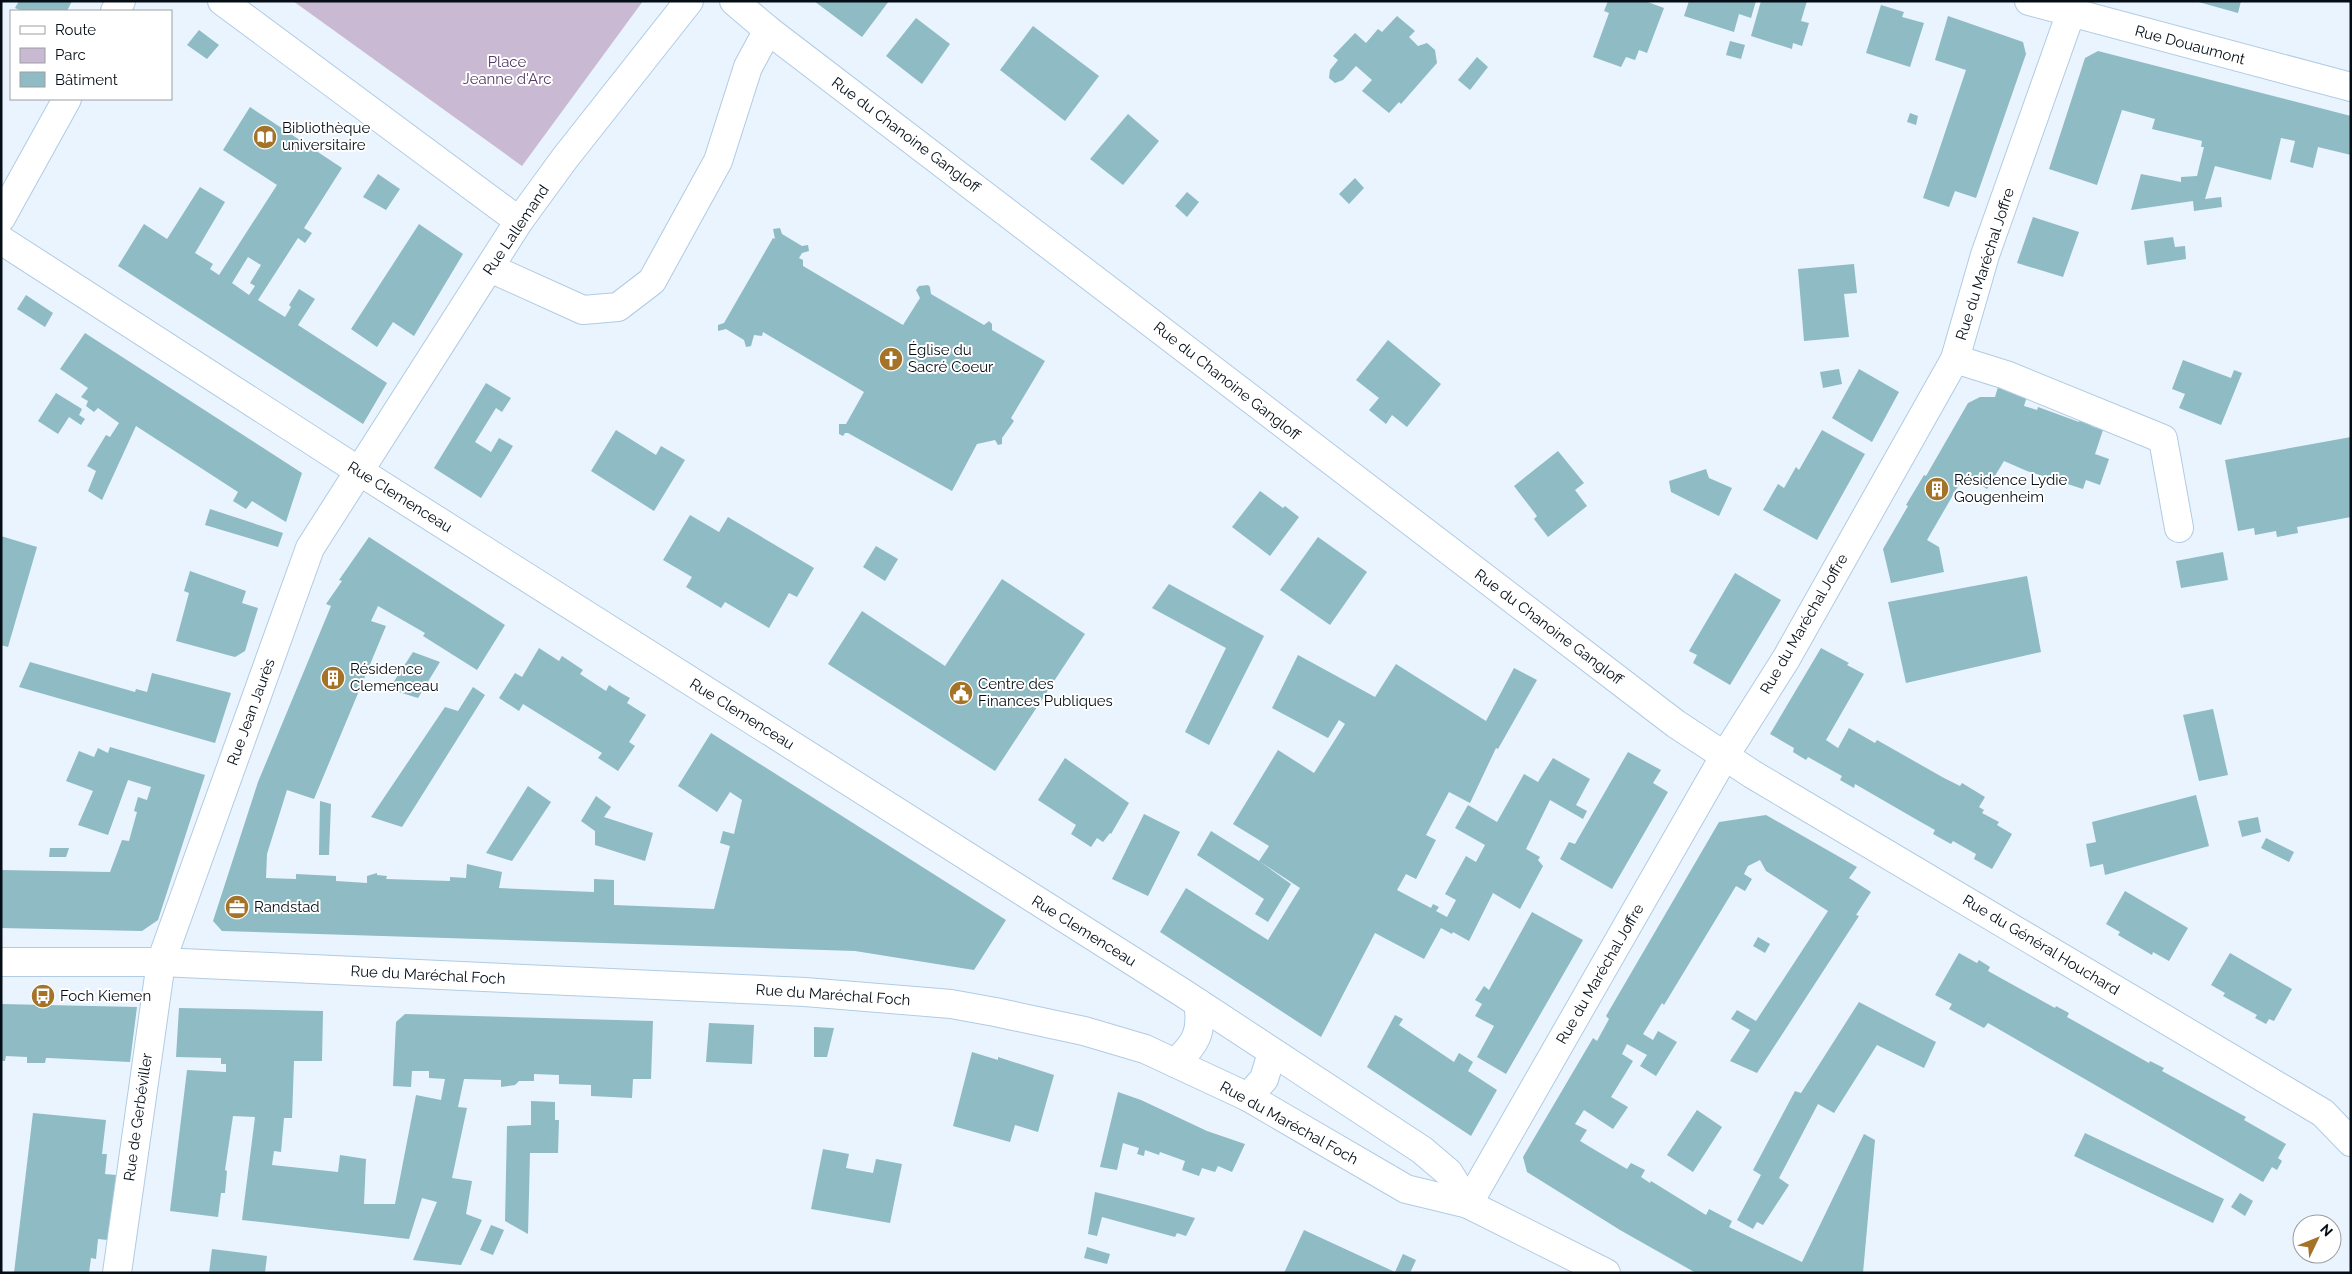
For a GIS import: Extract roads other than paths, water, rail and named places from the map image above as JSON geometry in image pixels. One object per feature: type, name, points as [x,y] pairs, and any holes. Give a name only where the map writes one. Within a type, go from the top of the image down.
[{"type":"street","points":[[222,1],[519,221]]},
{"type":"street","name":"Rue Lallemand","points":[[359,471],[519,221],[565,158],[689,1]]},
{"type":"street","name":"Rue du Chanoine Gangloff","points":[[734,1],[768,30],[1676,724],[1724,757]]},
{"type":"street","name":"Rue Douaumont","points":[[2029,1],[2073,7],[2351,87]]},
{"type":"street","name":"Rue du Maréchal Joffre","points":[[1468,1204],[1724,757],[1786,660],[1955,359],[1985,255],[2073,7]]},
{"type":"street","points":[[490,268],[583,310],[618,307],[652,281],[718,161],[748,67],[768,30]]},
{"type":"street","points":[[1,218],[66,100]]},
{"type":"street","name":"Rue Clemenceau","points":[[1,240],[359,471],[1198,1003],[1422,1150],[1449,1172],[1468,1204]]},
{"type":"street","points":[[1955,359],[2006,376],[2163,438],[2179,528]]},
{"type":"street","name":"Rue Jean Jaurès","points":[[161,962],[310,548],[359,471]]},
{"type":"street","name":"Rue du Général Houchard","points":[[1724,757],[2323,1113],[2351,1142]]},
{"type":"street","name":"Rue du Maréchal Foch","points":[[1,962],[161,962],[805,992],[951,1004],[1084,1031],[1145,1048],[1248,1097],[1406,1189],[1468,1204],[1606,1273]]},
{"type":"street","name":"Rue de Gerbéviller","points":[[117,1273],[161,962]]},
{"type":"street","points":[[1175,1063],[1192,1047],[1200,1016],[1198,1003]]},
{"type":"street","points":[[1248,1097],[1264,1079],[1272,1053]]},
{"type":"place","name":"Bibliothèque universitaire","points":[[265,137]]},
{"type":"place","name":"Église du Sacré Coeur","points":[[891,359]]},
{"type":"place","name":"Résidence Lydie Gougenheim","points":[[1937,489]]},
{"type":"place","name":"Résidence Clemenceau","points":[[333,678]]},
{"type":"place","name":"Centre des Finances Publiques","points":[[961,693]]},
{"type":"place","name":"Randstad","points":[[237,907]]},
{"type":"place","name":"Foch Kiemen","points":[[43,996]]},
{"type":"park label","name":"Place Jeanne d'Arc","points":[[507,70]]}]
